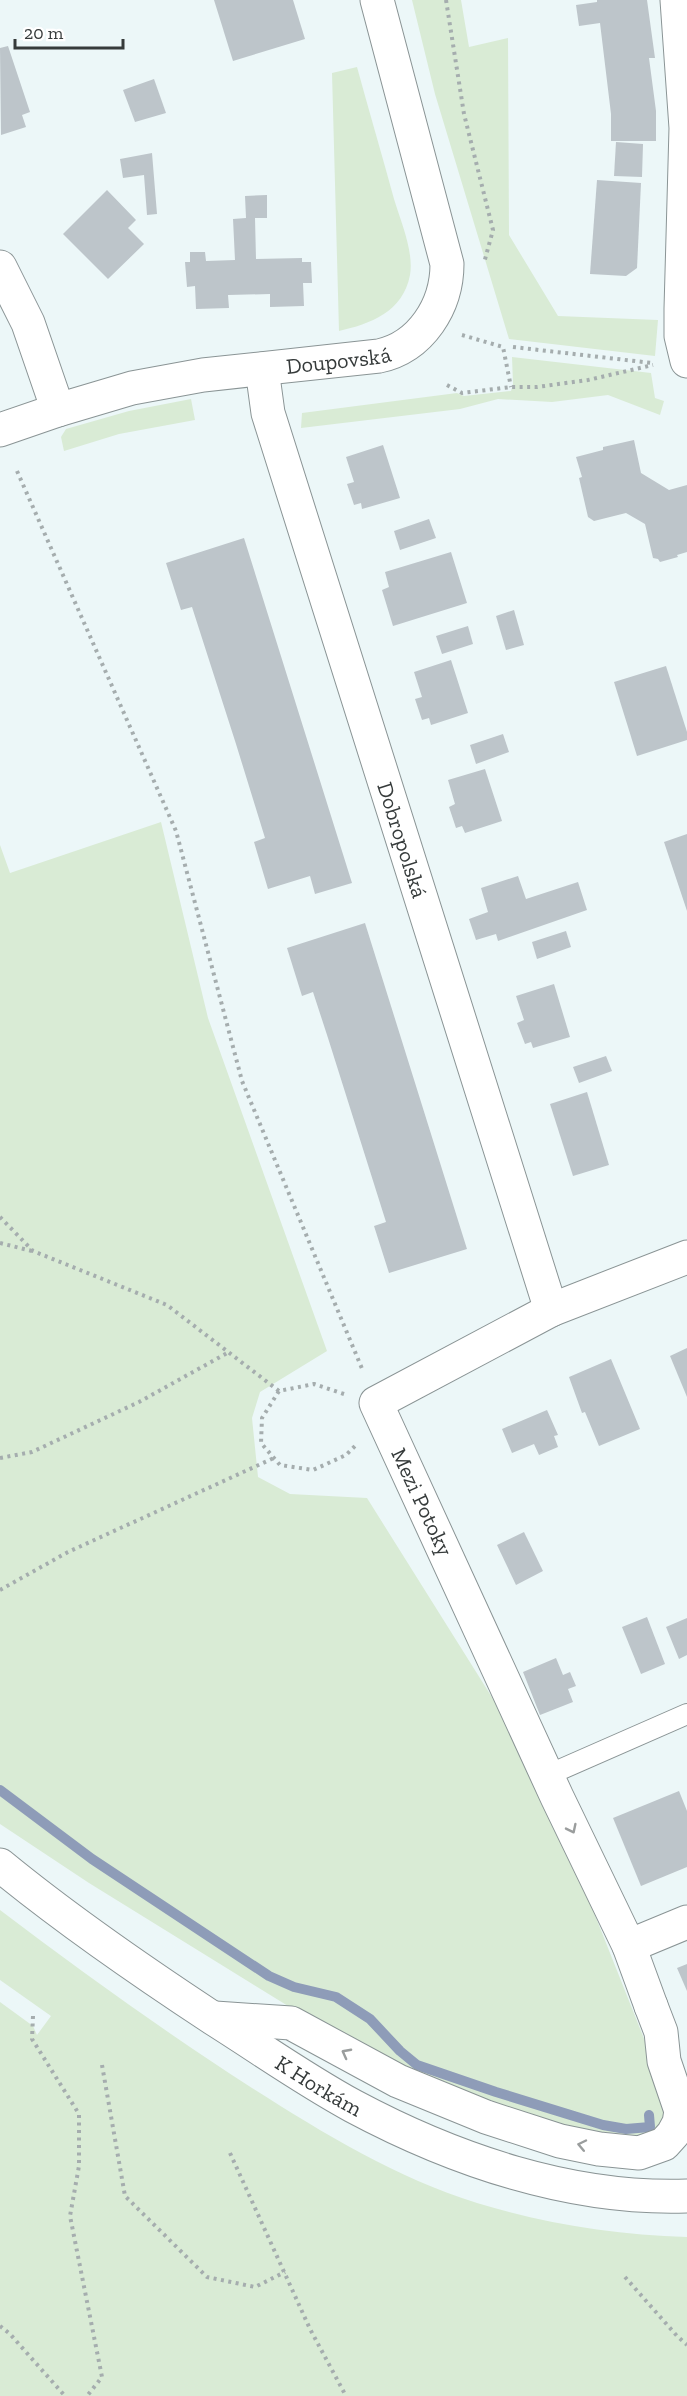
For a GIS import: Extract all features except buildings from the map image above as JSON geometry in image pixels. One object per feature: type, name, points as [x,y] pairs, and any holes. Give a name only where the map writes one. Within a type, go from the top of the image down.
[{"type":"street","name":"Doupovská","points":[[0,430],[132,388],[203,375],[390,354],[408,345],[427,325],[435,315],[445,287],[446,258],[377,0]]},
{"type":"street","points":[[677,0],[686,128],[681,309],[685,358]]},
{"type":"street","points":[[0,267],[28,323],[58,411]]},
{"type":"street","name":"Dobropolská","points":[[262,369],[272,424],[551,1310]]},
{"type":"street","points":[[376,1403],[551,1310],[687,1257]]},
{"type":"street","name":"Mezi Potoky","points":[[376,1403],[629,1946],[656,2019]]},
{"type":"street","name":"K Horkám","points":[[0,1865],[34,1894],[150,1977],[353,2106],[416,2136],[462,2154],[558,2184],[626,2194],[687,2196]]},
{"type":"street","points":[[629,1946],[687,1922]]},
{"type":"street","points":[[214,2018],[291,2023],[398,2081],[486,2117],[560,2141],[627,2153],[652,2150],[664,2144],[679,2123],[681,2111],[664,2061],[656,2019]]},
{"type":"street","points":[[656,2019],[681,2054],[687,2071]]},
{"type":"lane","points":[[548,1775],[687,1714]]},
{"type":"path","points":[[446,0],[464,114],[493,230],[483,268]]},
{"type":"path","points":[[427,325],[503,347],[511,387]]},
{"type":"path","points":[[447,385],[462,393],[511,387],[537,387],[588,380],[657,364],[513,347]]},
{"type":"path","points":[[17,471],[176,831],[242,1081],[376,1403],[363,1437],[346,1455],[313,1470],[280,1465],[261,1443],[262,1418],[279,1391],[314,1384],[376,1403]]},
{"type":"path","points":[[0,1217],[33,1251]]},
{"type":"path","points":[[0,1243],[33,1251],[167,1305],[279,1391]]},
{"type":"path","points":[[0,1458],[32,1452],[139,1402],[228,1352]]},
{"type":"path","points":[[0,1590],[68,1552],[274,1458]]},
{"type":"path","points":[[33,2016],[32,2039],[79,2115],[79,2166],[70,2216],[90,2307],[102,2377],[87,2396]]},
{"type":"path","points":[[102,2065],[125,2196],[207,2277],[255,2287],[285,2272]]},
{"type":"path","points":[[230,2153],[310,2329],[346,2396]]},
{"type":"path","points":[[625,2277],[676,2336],[687,2344]]},
{"type":"path","points":[[0,2326],[10,2334],[65,2396]]},
{"type":"green space","points":[[412,0],[461,0],[469,47],[508,38],[509,235],[558,316],[658,320],[655,356],[509,339],[435,94]]},
{"type":"green space","points":[[357,67],[406,237],[411,266],[406,288],[393,307],[373,320],[339,331],[332,73]]},
{"type":"green space","points":[[512,357],[651,373],[655,398],[664,401],[660,415],[608,395],[552,402],[498,399],[460,409],[301,428],[302,413],[457,393],[464,396],[511,391]]},
{"type":"green space","points":[[191,399],[195,420],[119,434],[64,451],[61,437],[66,429],[129,411]]},
{"type":"green space","points":[[161,822],[208,1018],[327,1351],[260,1392],[252,1418],[258,1477],[290,1494],[367,1498],[520,1742],[556,1817],[668,2099],[669,2117],[652,2139],[577,2135],[369,2056],[89,1883],[0,1824],[0,845],[10,873]]},
{"type":"green space","points":[[0,1910],[124,2001],[252,2088],[361,2153],[418,2181],[477,2203],[529,2217],[608,2231],[687,2237],[687,2396],[0,2396],[0,2002],[33,2026],[37,2035],[51,2016],[0,1980]]},
{"type":"waterway","points":[[0,1790],[92,1859],[269,1976],[294,1987],[336,1997],[370,2019],[400,2051],[417,2065],[603,2125],[626,2129],[650,2127],[649,2115]]}]
